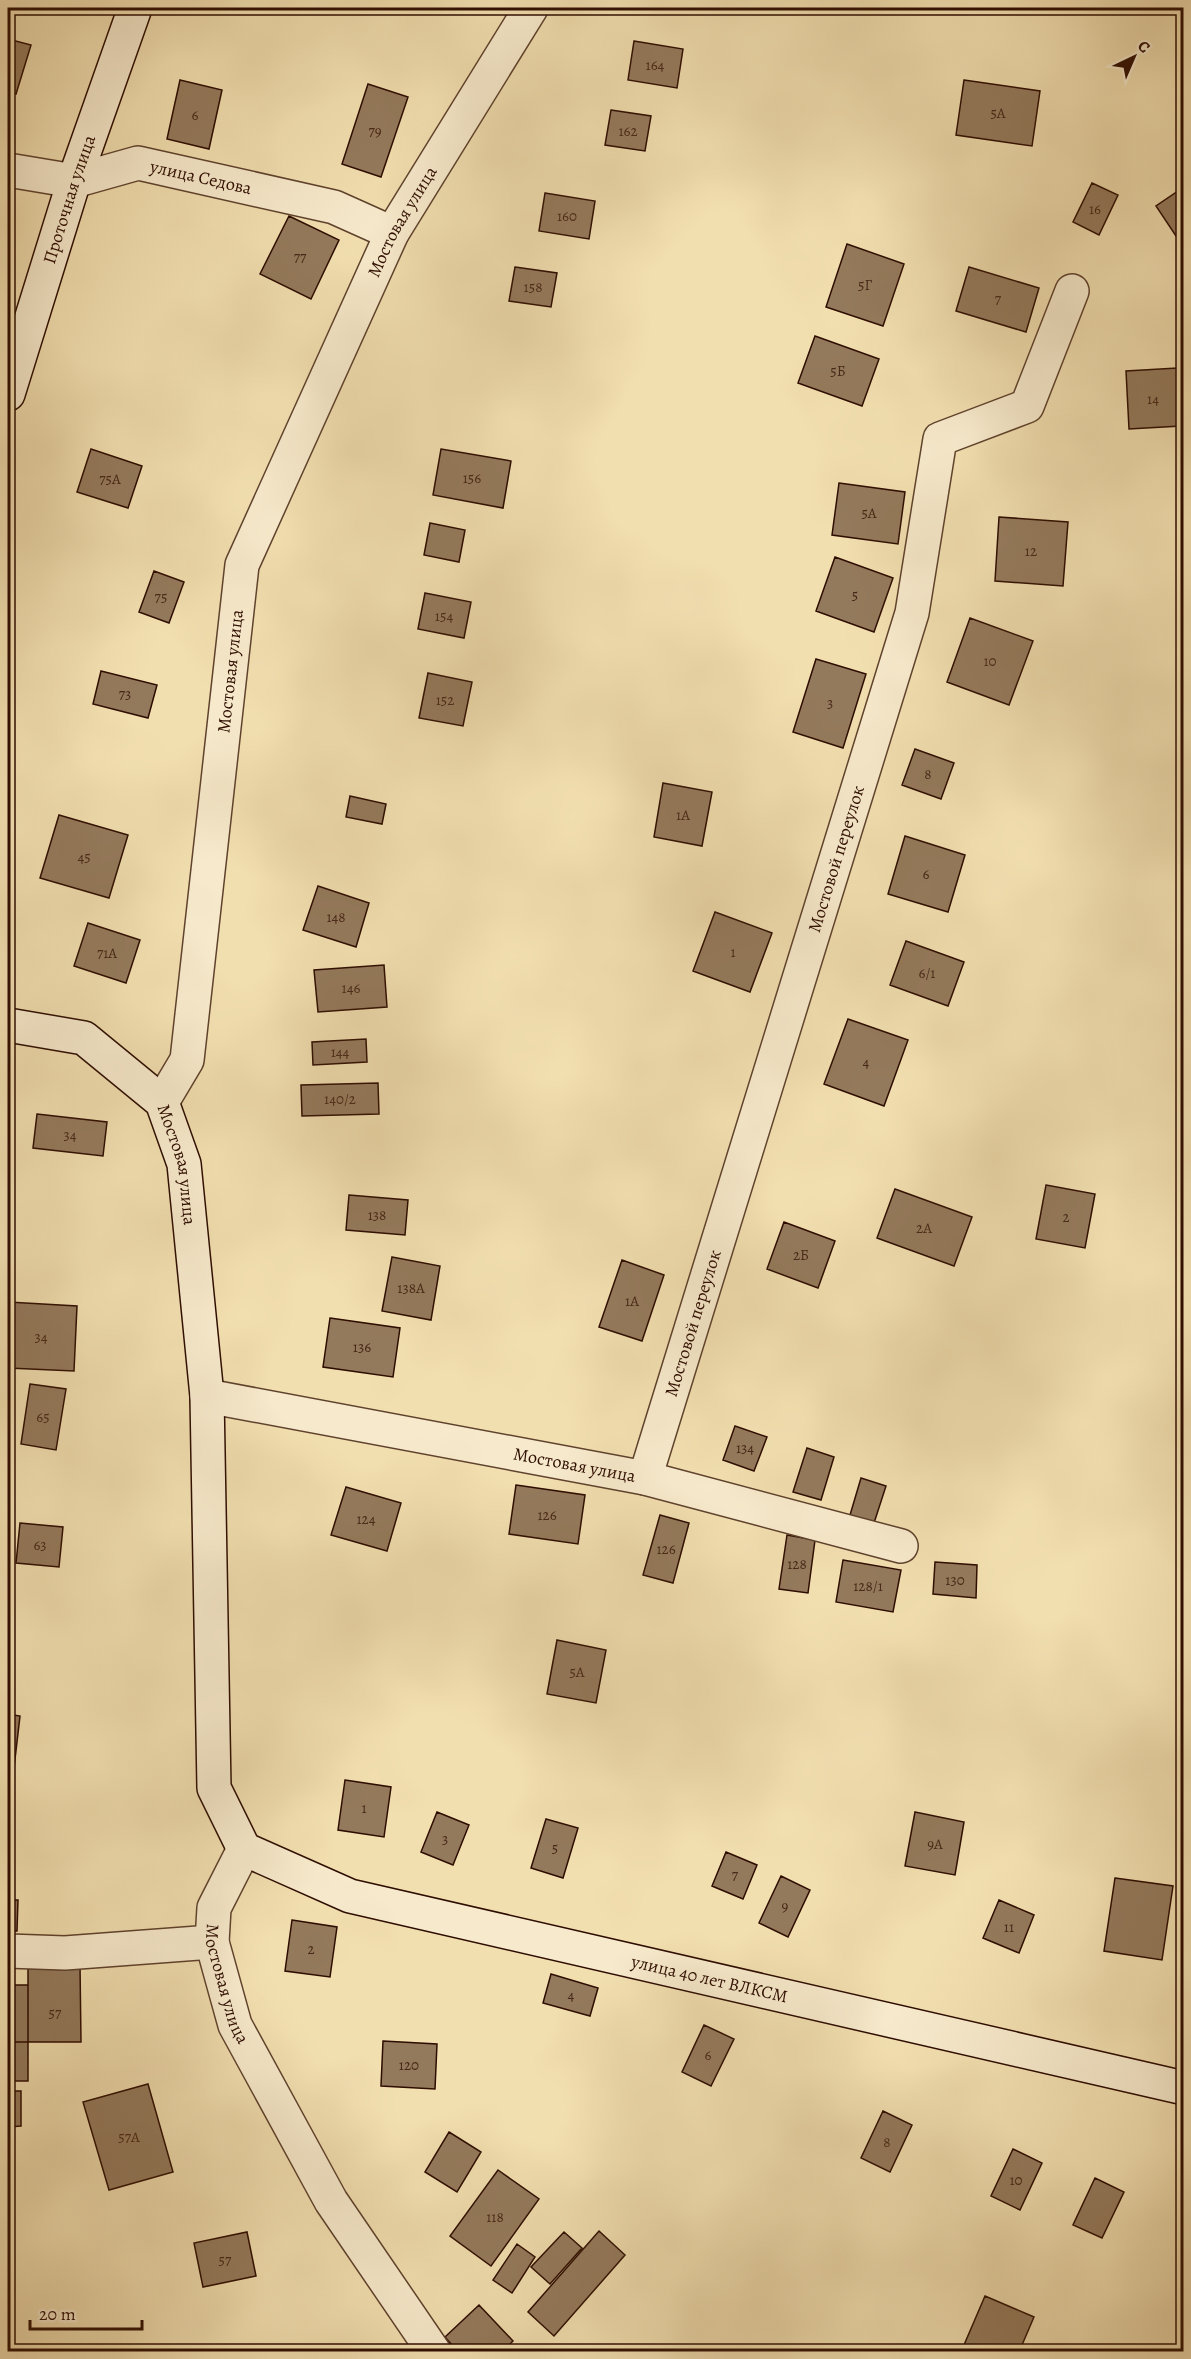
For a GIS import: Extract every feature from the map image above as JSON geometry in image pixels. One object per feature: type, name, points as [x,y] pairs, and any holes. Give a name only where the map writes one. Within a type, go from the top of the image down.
[{"type":"street","name":"Проточная улица","points":[[8,394],[74,181],[135,8]]},
{"type":"street","name":"Мостовая улица","points":[[434,2352],[331,2201],[235,2025],[212,1942],[214,1908],[244,1849],[214,1788],[207,1396],[184,1164],[162,1102],[187,1060],[242,565],[392,232],[531,8]]},
{"type":"street","name":"улица Седова","points":[[8,170],[74,181],[138,163],[334,207],[392,232]]},
{"type":"street","name":"Мостовой переулок","points":[[645,1478],[912,613],[940,439],[1027,406],[1072,291]]},
{"type":"street","points":[[8,1025],[84,1038],[162,1102]]},
{"type":"street","name":"Мостовая улица","points":[[207,1396],[645,1478],[901,1546]]},
{"type":"street","name":"улица 40 лет ВЛКСМ","points":[[244,1849],[350,1896],[1184,2088]]},
{"type":"street","points":[[8,1951],[65,1953],[212,1942]]},
{"type":"building","points":[[8,39],[31,45],[16,94],[8,92]]},
{"type":"building","points":[[634,41],[683,49],[677,88],[628,80]]},
{"type":"building","points":[[180,80],[222,90],[209,149],[167,139]]},
{"type":"building","points":[[964,80],[1040,91],[1032,146],[956,135]]},
{"type":"building","points":[[368,84],[408,97],[381,177],[342,164]]},
{"type":"building","points":[[611,110],[651,116],[645,151],[605,145]]},
{"type":"building","points":[[1092,183],[1118,195],[1099,235],[1073,222]]},
{"type":"building","points":[[1184,187],[1184,248],[1156,206]]},
{"type":"building","points":[[545,193],[595,201],[589,239],[539,231]]},
{"type":"building","points":[[289,216],[339,240],[311,299],[260,274]]},
{"type":"building","points":[[847,244],[904,264],[883,326],[826,307]]},
{"type":"building","points":[[515,267],[557,273],[551,307],[509,301]]},
{"type":"building","points":[[969,267],[1039,288],[1026,332],[956,311]]},
{"type":"building","points":[[815,336],[879,359],[862,406],[798,383]]},
{"type":"building","points":[[1177,368],[1181,426],[1129,429],[1126,371]]},
{"type":"building","points":[[91,449],[142,466],[128,508],[77,492]]},
{"type":"building","points":[[441,449],[511,461],[503,508],[433,495]]},
{"type":"building","points":[[839,483],[905,492],[898,544],[832,535]]},
{"type":"building","points":[[999,517],[1068,522],[1063,586],[995,581]]},
{"type":"building","points":[[430,523],[465,530],[459,562],[424,555]]},
{"type":"building","points":[[835,557],[893,578],[874,632],[816,611]]},
{"type":"building","points":[[154,571],[184,582],[169,623],[139,612]]},
{"type":"building","points":[[425,593],[471,602],[464,638],[418,629]]},
{"type":"building","points":[[970,618],[1033,641],[1009,705],[947,682]]},
{"type":"building","points":[[816,659],[866,674],[843,748],[793,732]]},
{"type":"building","points":[[101,671],[157,685],[148,718],[93,704]]},
{"type":"building","points":[[428,673],[472,682],[463,726],[419,718]]},
{"type":"building","points":[[915,749],[954,763],[941,799],[902,785]]},
{"type":"building","points":[[663,783],[712,792],[702,846],[654,837]]},
{"type":"building","points":[[350,796],[386,804],[382,824],[346,817]]},
{"type":"building","points":[[59,815],[128,835],[109,898],[40,878]]},
{"type":"building","points":[[905,836],[965,855],[948,912],[888,894]]},
{"type":"building","points":[[318,886],[369,903],[356,947],[303,930]]},
{"type":"building","points":[[715,912],[772,933],[750,992],[693,971]]},
{"type":"building","points":[[88,923],[140,940],[126,983],[74,966]]},
{"type":"building","points":[[906,941],[964,962],[948,1006],[890,985]]},
{"type":"building","points":[[384,965],[387,1007],[318,1012],[314,970]]},
{"type":"building","points":[[848,1019],[908,1040],[884,1106],[824,1084]]},
{"type":"building","points":[[366,1039],[367,1062],[313,1065],[312,1042]]},
{"type":"building","points":[[378,1083],[379,1114],[302,1116],[301,1085]]},
{"type":"building","points":[[37,1114],[107,1122],[103,1156],[33,1148]]},
{"type":"building","points":[[1046,1185],[1095,1194],[1085,1248],[1036,1239]]},
{"type":"building","points":[[895,1189],[972,1217],[954,1266],[877,1238]]},
{"type":"building","points":[[349,1195],[408,1200],[405,1235],[346,1230]]},
{"type":"building","points":[[784,1222],[835,1241],[818,1288],[767,1269]]},
{"type":"building","points":[[392,1257],[440,1266],[431,1320],[382,1311]]},
{"type":"building","points":[[622,1260],[664,1275],[642,1341],[599,1327]]},
{"type":"building","points":[[8,1302],[77,1306],[74,1371],[8,1368]]},
{"type":"building","points":[[330,1318],[400,1328],[393,1377],[323,1367]]},
{"type":"building","points":[[30,1384],[66,1389],[56,1450],[21,1444]]},
{"type":"building","points":[[735,1426],[767,1437],[754,1471],[723,1460]]},
{"type":"building","points":[[807,1448],[834,1457],[821,1500],[793,1492]]},
{"type":"building","points":[[861,1478],[886,1486],[874,1523],[850,1515]]},
{"type":"building","points":[[516,1485],[585,1495],[578,1544],[509,1534]]},
{"type":"building","points":[[346,1487],[401,1503],[387,1551],[331,1535]]},
{"type":"building","points":[[660,1515],[689,1523],[673,1583],[643,1575]]},
{"type":"building","points":[[20,1523],[63,1527],[59,1567],[16,1563]]},
{"type":"building","points":[[787,1535],[815,1540],[808,1593],[779,1589]]},
{"type":"building","points":[[843,1560],[901,1570],[893,1612],[836,1602]]},
{"type":"building","points":[[935,1562],[977,1565],[976,1598],[933,1594]]},
{"type":"building","points":[[557,1640],[606,1650],[596,1703],[547,1694]]},
{"type":"building","points":[[8,1714],[20,1716],[12,1785],[8,1785]]},
{"type":"building","points":[[345,1780],[391,1787],[384,1837],[338,1830]]},
{"type":"building","points":[[437,1812],[469,1825],[453,1865],[421,1852]]},
{"type":"building","points":[[915,1812],[964,1822],[955,1875],[905,1866]]},
{"type":"building","points":[[546,1819],[578,1828],[563,1878],[531,1868]]},
{"type":"building","points":[[726,1852],[757,1865],[743,1899],[712,1886]]},
{"type":"building","points":[[781,1876],[810,1890],[788,1937],[759,1923]]},
{"type":"building","points":[[1115,1878],[1173,1886],[1162,1960],[1104,1951]]},
{"type":"building","points":[[8,1900],[18,1900],[17,1931],[8,1931]]},
{"type":"building","points":[[999,1900],[1034,1915],[1019,1953],[983,1938]]},
{"type":"building","points":[[292,1920],[337,1927],[330,1977],[285,1971]]},
{"type":"building","points":[[28,1965],[80,1965],[81,2042],[28,2042]]},
{"type":"building","points":[[551,1974],[598,1988],[590,2016],[543,2003]]},
{"type":"building","points":[[8,1985],[28,1985],[28,2042],[8,2042]]},
{"type":"building","points":[[704,2025],[734,2039],[711,2086],[682,2072]]},
{"type":"building","points":[[383,2041],[437,2044],[435,2089],[381,2086]]},
{"type":"building","points":[[8,2042],[28,2042],[28,2081],[8,2081]]},
{"type":"building","points":[[148,2084],[173,2172],[109,2190],[83,2102]]},
{"type":"building","points":[[8,2091],[21,2091],[21,2126],[8,2127]]},
{"type":"building","points":[[883,2111],[912,2125],[890,2172],[861,2158]]},
{"type":"building","points":[[449,2132],[481,2152],[457,2192],[425,2172]]},
{"type":"building","points":[[1013,2149],[1042,2163],[1020,2210],[991,2196]]},
{"type":"building","points":[[498,2170],[539,2199],[491,2266],[450,2236]]},
{"type":"building","points":[[1095,2178],[1124,2192],[1102,2238],[1073,2225]]},
{"type":"building","points":[[599,2231],[625,2255],[554,2336],[528,2312]]},
{"type":"building","points":[[247,2232],[256,2276],[203,2287],[194,2243]]},
{"type":"building","points":[[564,2232],[582,2248],[550,2284],[531,2267]]},
{"type":"building","points":[[517,2244],[535,2257],[512,2293],[493,2280]]},
{"type":"building","points":[[985,2296],[1034,2317],[1019,2352],[961,2352]]},
{"type":"building","points":[[479,2305],[513,2341],[502,2352],[458,2352],[445,2337]]},
{"type":"building","points":[[1173,2345],[1184,2346],[1184,2352],[1172,2352]]}]
